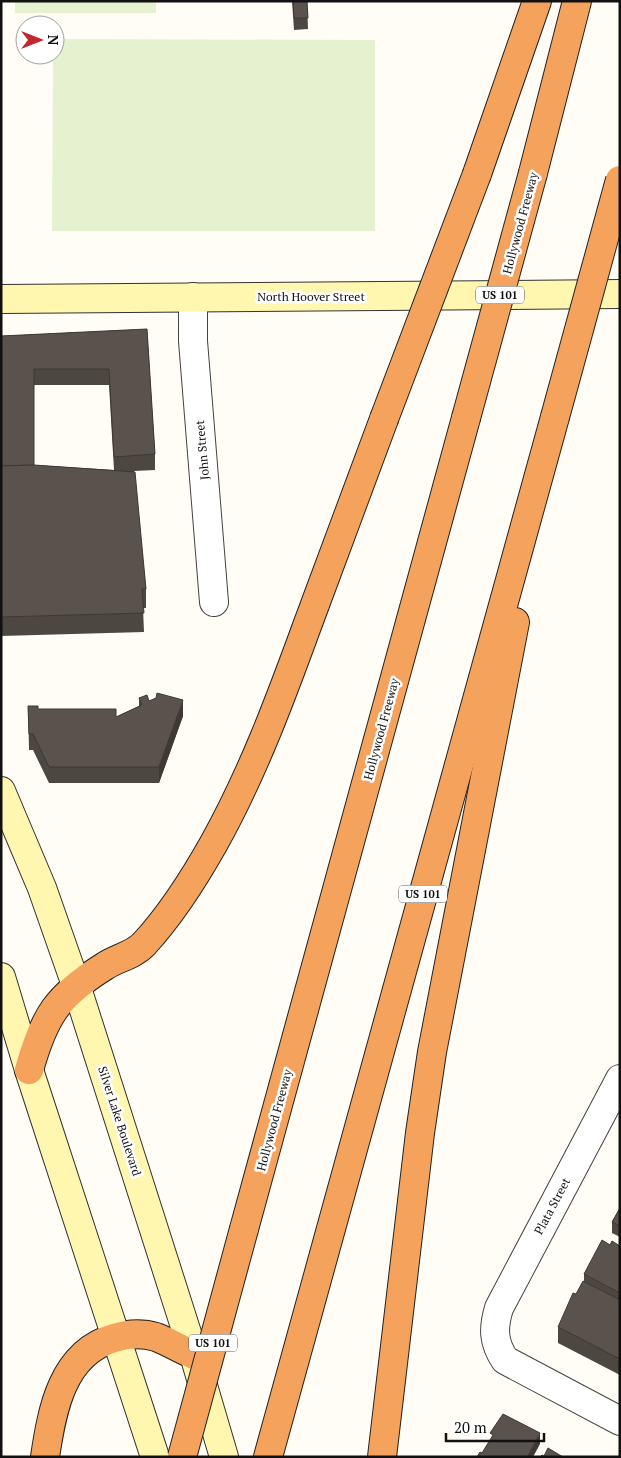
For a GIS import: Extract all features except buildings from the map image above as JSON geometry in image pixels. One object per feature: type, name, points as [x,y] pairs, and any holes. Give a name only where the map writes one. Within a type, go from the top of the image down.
[{"type":"highway","points":[[29,1070],[38,1037],[54,1008],[76,985],[107,964],[143,945],[186,888],[214,844],[246,780],[282,693],[477,174],[537,1]]},
{"type":"highway","name":"Hollywood Freeway","points":[[182,1457],[534,173],[577,1]]},
{"type":"highway","name":"US 101","points":[[268,1457],[620,180]]},
{"type":"highway","points":[[382,1457],[420,1133],[432,1052],[555,417]]},
{"type":"highway","points":[[45,1457],[57,1400],[70,1371],[88,1350],[116,1337],[133,1334],[155,1337],[194,1356]]},
{"type":"main road","name":"North Hoover Street","points":[[1,299],[620,294]]},
{"type":"main road","name":"Silver Lake Boulevard","points":[[1,791],[42,888],[76,985],[194,1356],[224,1457]]},
{"type":"main road","points":[[1,976],[29,1070],[156,1457]]},
{"type":"street","name":"John Street","points":[[193,298],[193,341],[214,602]]},
{"type":"street","name":"Plata Street","points":[[620,1079],[499,1308],[494,1337],[498,1350],[505,1360],[620,1422]]},
{"type":"green space","points":[[15,1],[156,1],[156,13],[15,13]]},
{"type":"green space","points":[[65,39],[375,40],[375,231],[52,231],[53,65],[65,65]]}]
